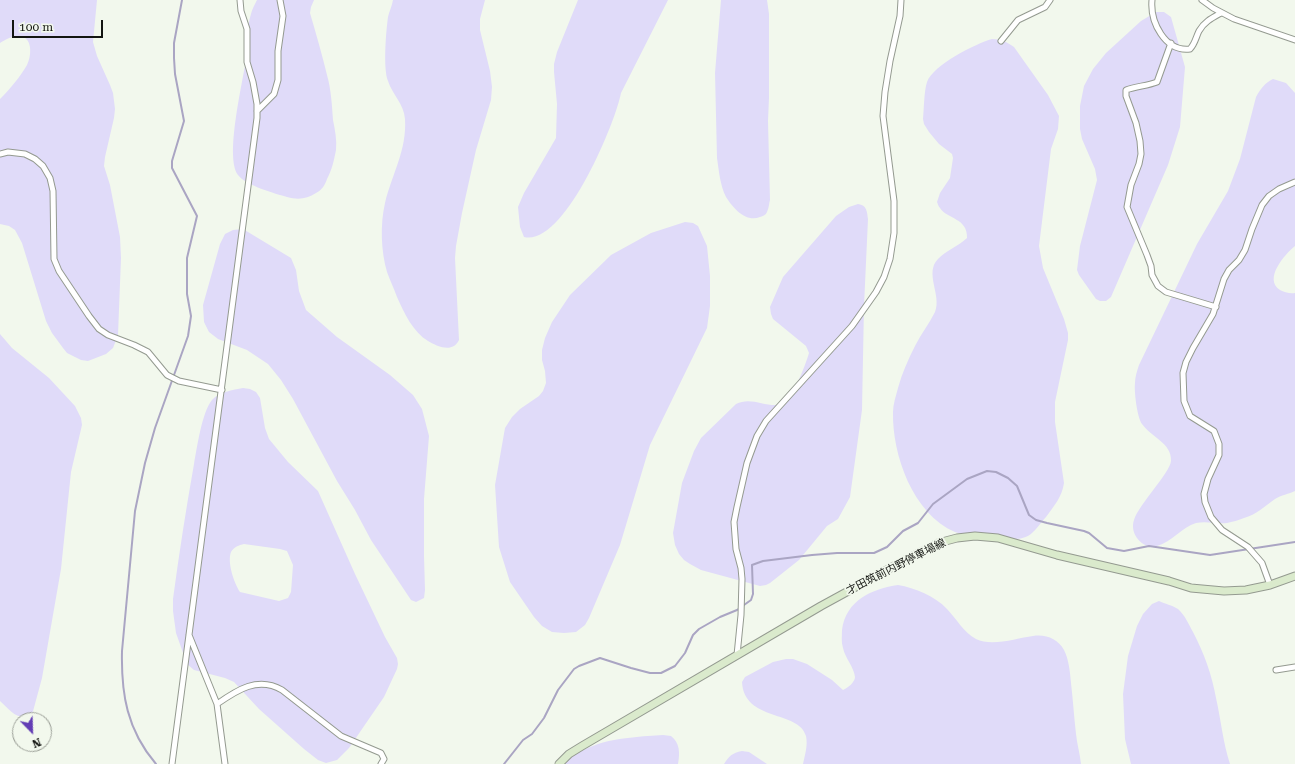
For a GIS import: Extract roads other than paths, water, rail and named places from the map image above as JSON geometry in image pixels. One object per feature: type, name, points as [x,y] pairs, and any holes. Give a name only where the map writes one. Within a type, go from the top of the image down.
[{"type":"main road","name":"才田筑前内野停車場線","points":[[559,764],[569,754],[582,746],[821,606],[896,565],[938,544],[957,538],[975,536],[998,538],[1057,555],[1169,581],[1191,588],[1224,591],[1246,590],[1270,586],[1295,576]]},
{"type":"street","points":[[172,764],[258,118],[253,82],[246,62],[247,29],[241,11],[240,0]]},
{"type":"street","points":[[257,111],[274,94],[278,80],[278,51],[282,16],[280,0]]},
{"type":"street","points":[[737,655],[741,615],[742,579],[736,549],[734,522],[747,463],[757,436],[766,421],[852,326],[876,292],[884,277],[890,259],[894,233],[894,201],[883,116],[885,92],[900,16],[901,0]]},
{"type":"street","points":[[1001,40],[1018,20],[1045,7],[1050,0]]},
{"type":"street","points":[[1152,0],[1151,8],[1153,17],[1163,38],[1170,44],[1184,50],[1190,49],[1193,46],[1204,23],[1221,13]]},
{"type":"street","points":[[1202,0],[1221,13],[1234,19],[1295,40]]},
{"type":"street","points":[[1170,44],[1157,82],[1148,86],[1136,86],[1126,90],[1126,96],[1136,123],[1140,141],[1139,164],[1130,185],[1127,207],[1148,255],[1152,275],[1158,286],[1166,292],[1216,307]]},
{"type":"street","points":[[0,154],[8,152],[25,154],[35,159],[43,166],[50,178],[53,191],[54,259],[59,271],[99,329],[108,335],[134,344],[148,352],[167,375],[179,381],[222,390]]},
{"type":"street","points":[[1270,586],[1262,563],[1248,547],[1222,530],[1211,517],[1205,502],[1204,494],[1208,479],[1220,455],[1219,444],[1214,431],[1190,416],[1184,401],[1183,373],[1186,362],[1213,314],[1224,279],[1229,270],[1242,255],[1262,205],[1274,192],[1295,182]]},
{"type":"street","points":[[189,634],[217,704],[225,764]]},
{"type":"street","points":[[1276,670],[1295,667]]},
{"type":"street","points":[[217,704],[238,690],[249,686],[265,684],[275,685],[341,736],[381,752],[384,759],[382,764]]},
{"type":"waterway","points":[[156,764],[146,751],[132,725],[125,697],[122,651],[135,511],[145,463],[155,428],[188,336],[191,316],[187,294],[187,258],[197,216],[172,168],[172,161],[184,121],[175,74],[174,58],[174,43],[182,0]]},
{"type":"waterway","points":[[504,764],[523,740],[532,734],[544,718],[558,690],[574,669],[600,658],[650,673],[661,673],[675,666],[685,653],[693,635],[699,629],[720,617],[737,610],[751,600],[753,594],[752,565],[763,561],[812,555],[874,553],[887,547],[903,531],[918,523],[933,504],[967,479],[987,471],[996,472],[1008,478],[1017,486],[1029,515],[1036,520],[1084,531],[1089,533],[1107,548],[1124,551],[1149,546],[1210,555],[1295,542]]}]
